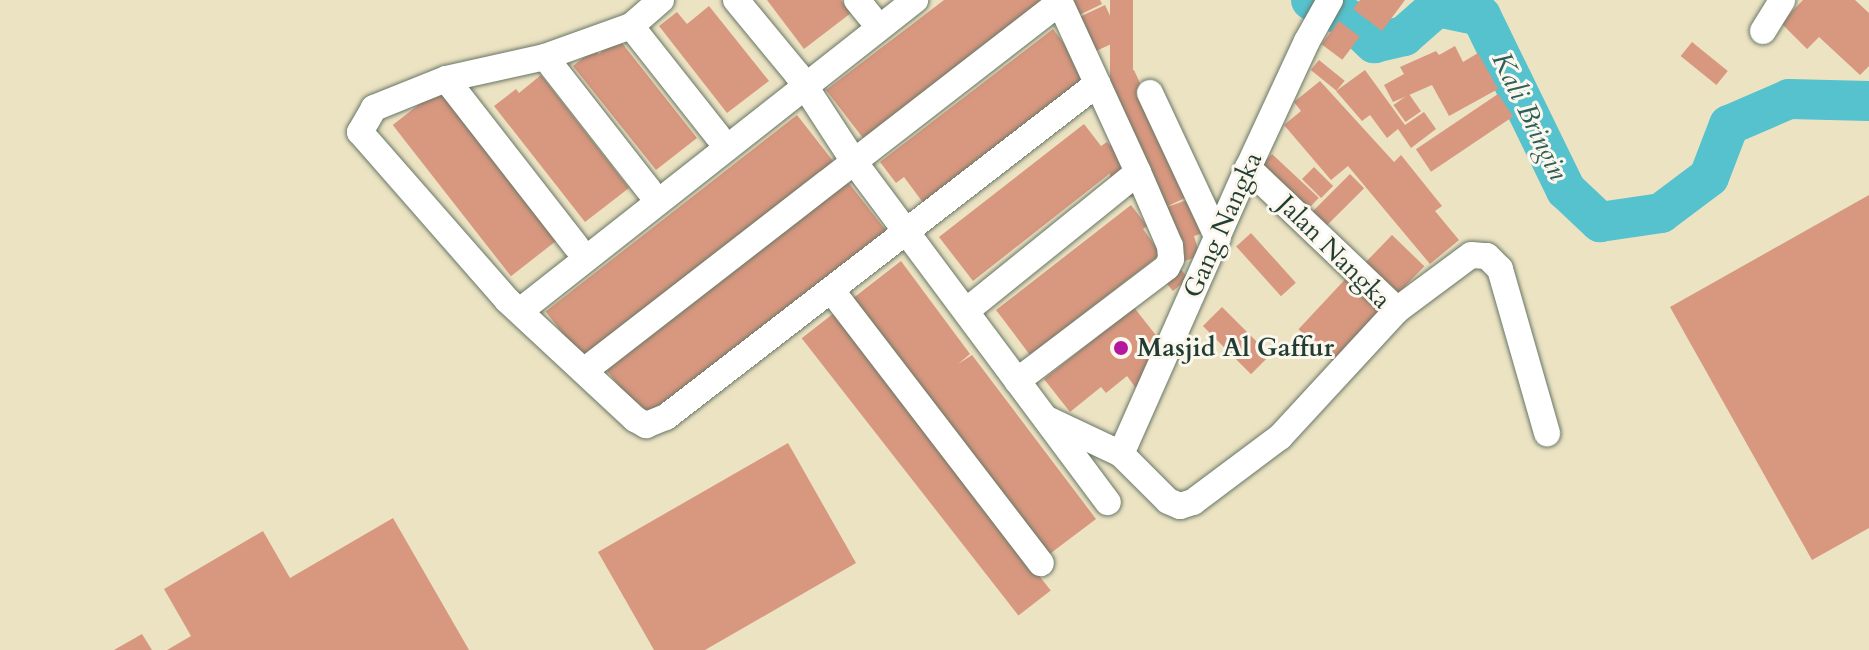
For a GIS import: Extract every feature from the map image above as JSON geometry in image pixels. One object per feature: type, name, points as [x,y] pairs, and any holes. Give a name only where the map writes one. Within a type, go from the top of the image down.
[{"type":"street","points":[[661,0],[631,26],[545,57],[446,79],[374,108],[360,132],[514,306],[635,419],[651,425],[666,417],[908,234],[1097,84]]},
{"type":"street","points":[[736,0],[801,81],[855,163],[1108,502]]},
{"type":"street","points":[[514,306],[801,81],[864,8],[893,0]]},
{"type":"street","points":[[514,306],[576,246],[718,136],[915,0]]},
{"type":"street","name":"Gang Nangka","points":[[1121,454],[1248,168],[1307,41],[1330,0]]},
{"type":"street","points":[[1763,31],[1782,0]]},
{"type":"street","points":[[584,371],[1060,1],[1170,246],[1167,267],[1017,381]]},
{"type":"street","points":[[631,26],[718,136]]},
{"type":"street","points":[[545,57],[649,190]]},
{"type":"street","points":[[446,79],[576,246]]},
{"type":"street","points":[[1150,93],[1218,238]]},
{"type":"street","name":"Jalan Nangka","points":[[1047,419],[1121,454],[1168,501],[1180,506],[1193,502],[1287,431],[1397,310],[1248,168]]},
{"type":"street","points":[[966,311],[1138,172]]},
{"type":"street","points":[[1397,310],[1471,255],[1487,256],[1500,269],[1547,433]]},
{"type":"street","points":[[832,291],[1041,563]]},
{"type":"building","points":[[767,0],[841,0],[851,13],[804,49]]},
{"type":"building","points":[[944,0],[1045,0],[863,138],[826,90]]},
{"type":"building","points":[[1064,0],[1100,0],[1102,4],[1073,18]]},
{"type":"building","points":[[1110,0],[1133,0],[1133,197],[1110,197]]},
{"type":"building","points":[[1360,0],[1405,0],[1382,31],[1353,9]]},
{"type":"building","points":[[1803,0],[1855,0],[1869,13],[1869,66],[1860,75],[1819,37],[1807,49],[1781,23]]},
{"type":"building","points":[[1105,5],[1121,39],[1094,52],[1078,18]]},
{"type":"building","points":[[709,6],[769,81],[727,113],[659,26],[677,12],[687,24]]},
{"type":"building","points":[[1339,21],[1360,37],[1342,60],[1322,44]]},
{"type":"building","points":[[1053,29],[1089,77],[924,204],[904,177],[896,183],[880,162]]},
{"type":"building","points":[[618,38],[697,138],[656,170],[573,66],[594,49],[599,54]]},
{"type":"building","points":[[1692,42],[1728,71],[1716,85],[1681,56]]},
{"type":"building","points":[[1455,46],[1463,62],[1478,53],[1498,89],[1449,116],[1432,85],[1393,102],[1384,85],[1404,74],[1400,67],[1436,51],[1439,55]]},
{"type":"building","points":[[1319,60],[1345,81],[1336,91],[1311,70]]},
{"type":"building","points":[[1134,70],[1191,195],[1164,208],[1193,198],[1203,233],[1194,236],[1200,256],[1181,262],[1108,82]]},
{"type":"building","points":[[1365,70],[1405,125],[1424,112],[1436,129],[1411,148],[1398,129],[1387,138],[1370,115],[1362,121],[1336,91]]},
{"type":"building","points":[[541,75],[629,188],[585,222],[494,106],[516,89],[519,93]]},
{"type":"building","points":[[1320,81],[1394,162],[1401,155],[1442,206],[1435,211],[1459,240],[1430,264],[1348,166],[1331,180],[1284,125],[1301,111],[1294,102]]},
{"type":"building","points":[[440,88],[558,239],[511,276],[393,125]]},
{"type":"building","points":[[1409,94],[1421,111],[1405,122],[1393,105]]},
{"type":"building","points":[[1498,94],[1513,116],[1431,172],[1416,149]]},
{"type":"building","points":[[797,115],[834,162],[583,359],[546,311]]},
{"type":"building","points":[[1084,124],[1101,146],[1107,142],[1123,163],[973,281],[939,237]]},
{"type":"building","points":[[1272,154],[1319,198],[1303,214],[1256,171]]},
{"type":"building","points":[[1314,167],[1333,186],[1321,198],[1302,179]]},
{"type":"building","points":[[1350,174],[1364,188],[1322,231],[1308,216]]},
{"type":"building","points":[[848,182],[886,231],[645,419],[607,370]]},
{"type":"building","points":[[1869,195],[1869,528],[1812,560],[1670,307]]},
{"type":"building","points":[[1131,205],[1147,226],[1143,229],[1161,254],[1030,355],[996,310]]},
{"type":"building","points":[[1251,233],[1296,283],[1281,296],[1236,246]]},
{"type":"building","points":[[1392,235],[1424,266],[1392,300],[1359,269]]},
{"type":"building","points":[[901,261],[970,354],[958,364],[972,355],[1096,519],[1047,556],[852,299]]},
{"type":"building","points":[[1178,266],[1188,278],[1173,291],[1163,279]]},
{"type":"building","points":[[1351,273],[1388,308],[1336,364],[1298,329]]},
{"type":"building","name":"Masjid Al Gaffur","points":[[1129,301],[1162,343],[1141,395],[1127,376],[1106,393],[1101,387],[1070,412],[1044,379],[1097,337],[1092,330]]},
{"type":"building","points":[[1222,307],[1270,355],[1251,374],[1203,326]]},
{"type":"building","points":[[834,313],[1051,590],[1018,616],[802,338]]},
{"type":"building","points":[[788,443],[856,563],[705,650],[654,650],[598,552]]},
{"type":"building","points":[[393,518],[469,650],[167,650],[191,636],[164,589],[263,531],[290,578]]},
{"type":"building","points":[[142,634],[152,650],[114,650]]},
{"type":"waterway","name":"Kali Bringin","points":[[1311,0],[1349,19],[1374,43],[1404,36],[1437,7],[1481,16],[1566,190],[1600,222],[1661,213],[1709,177],[1729,125],[1789,99],[1869,101]]},
{"type":"place","name":"Masjid Al Gaffur","points":[[1121,348]]}]
